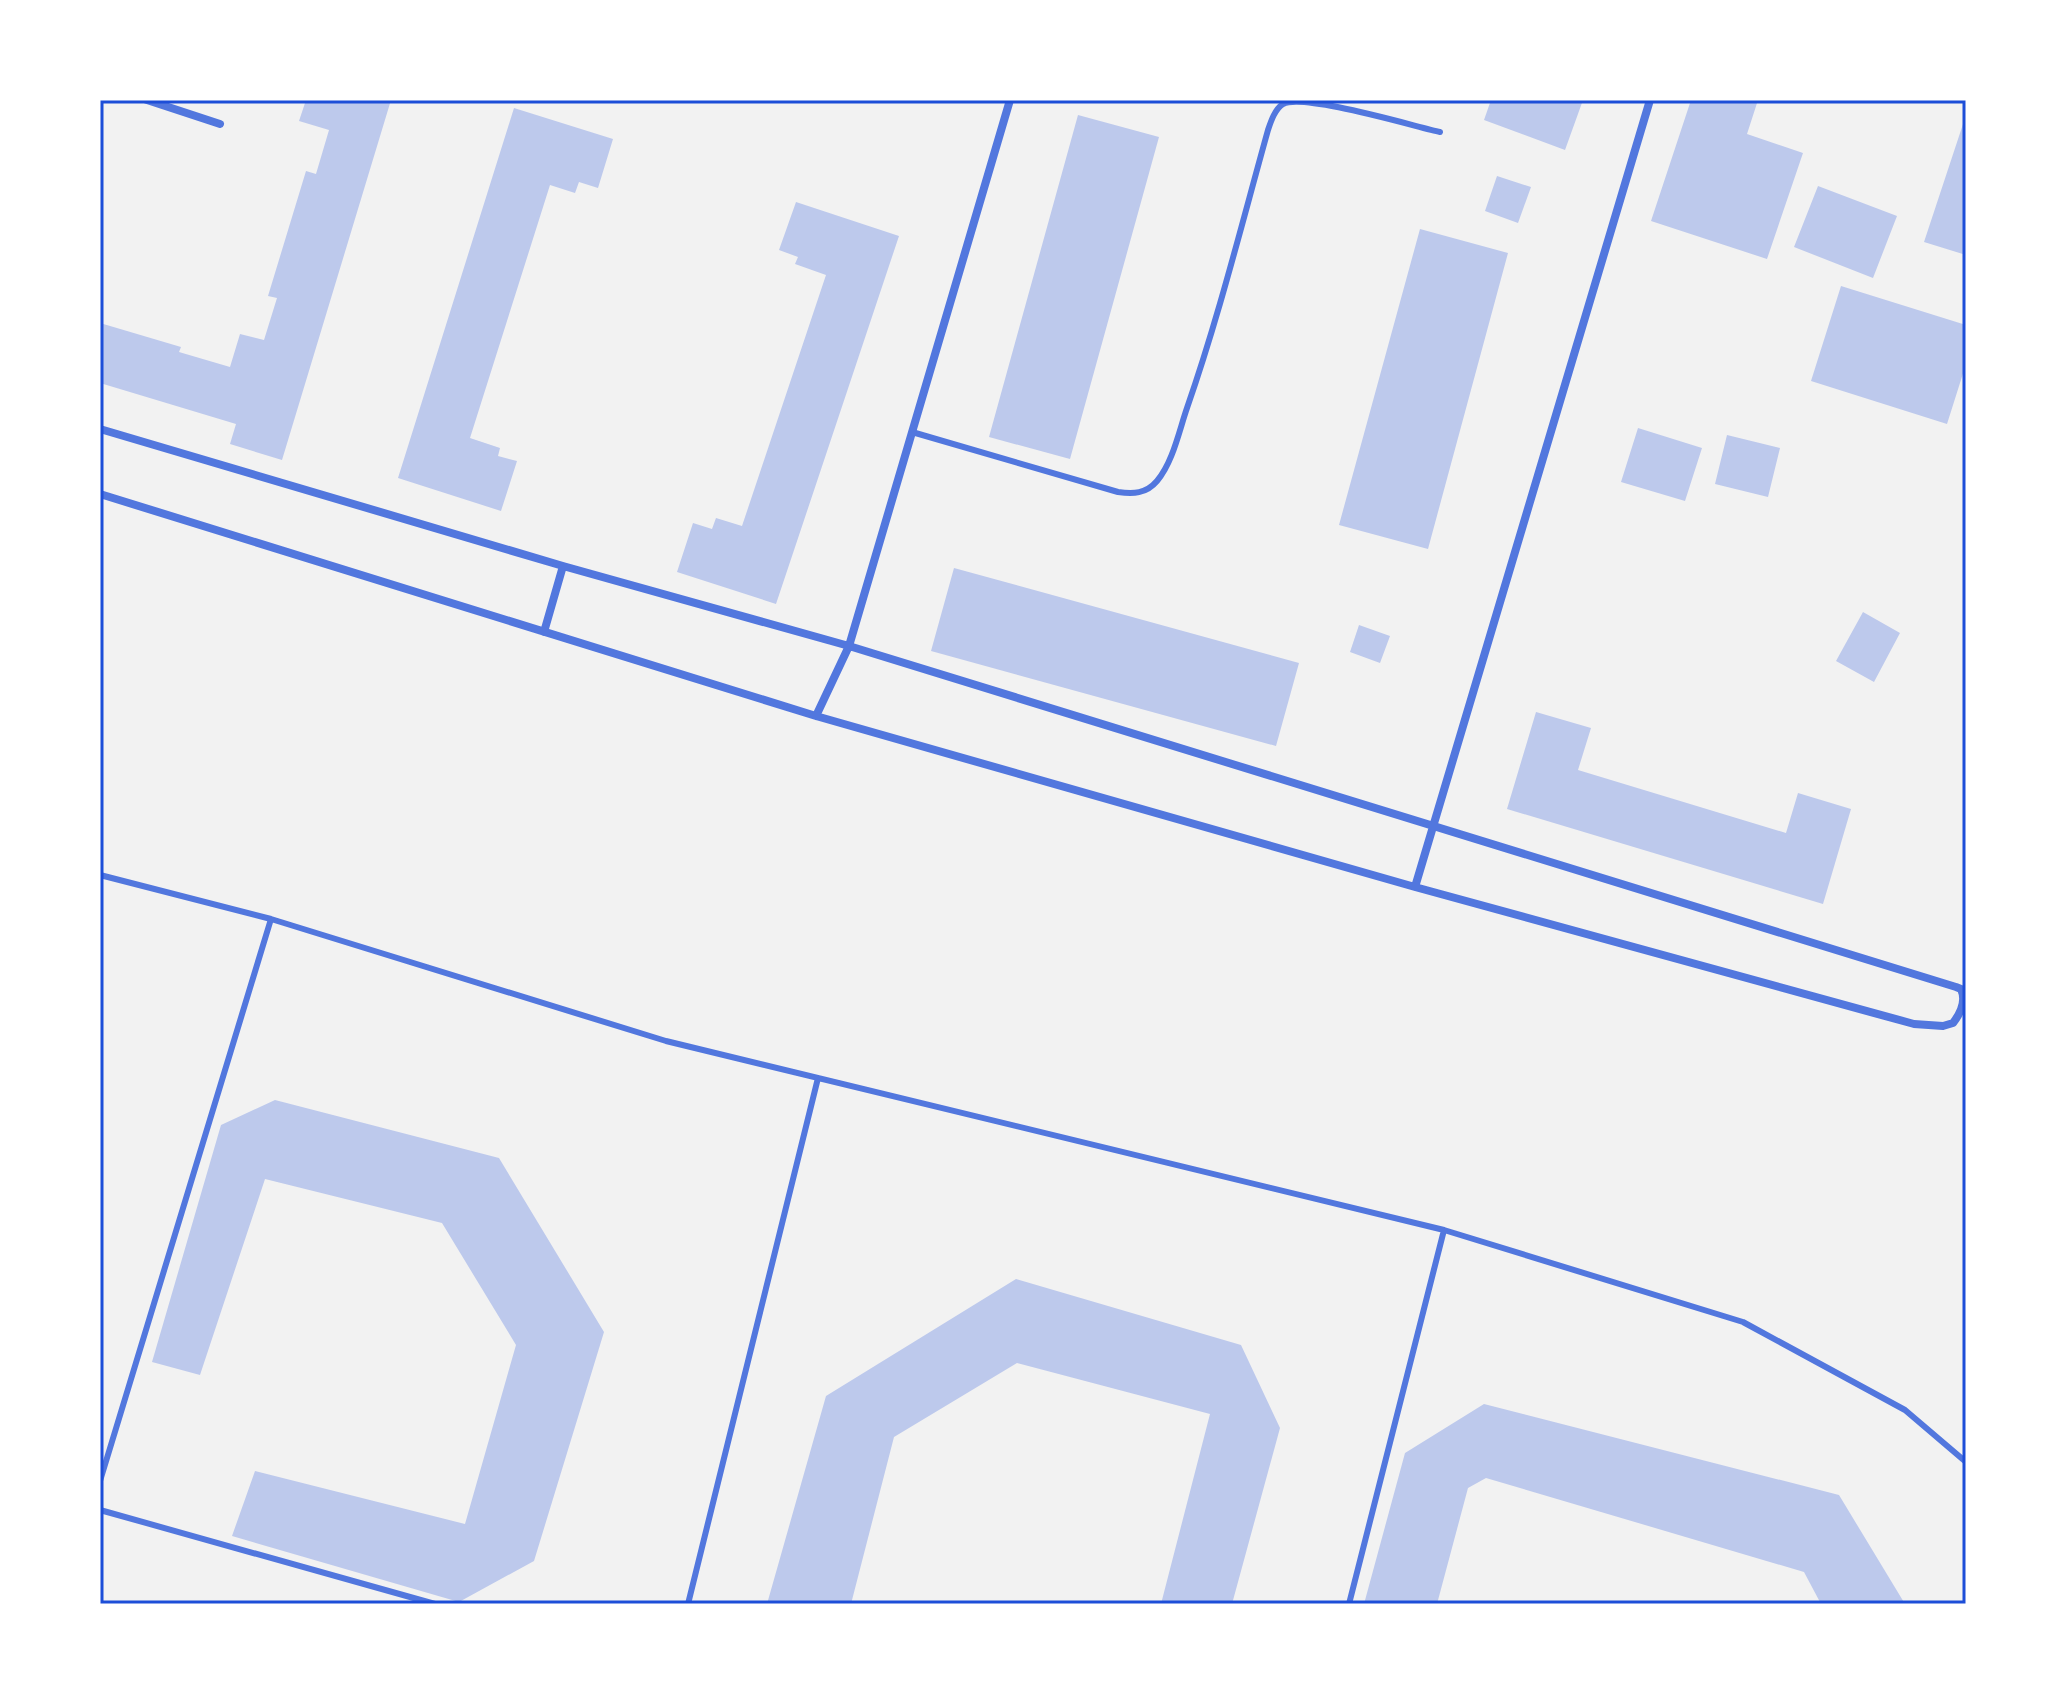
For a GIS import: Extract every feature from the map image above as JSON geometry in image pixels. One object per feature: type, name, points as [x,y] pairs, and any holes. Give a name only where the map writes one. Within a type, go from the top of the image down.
[{"type":"street","points":[[147,100],[220,124]]},
{"type":"street","points":[[816,716],[849,646],[1010,100]]},
{"type":"street","points":[[1415,887],[1650,100]]},
{"type":"street","points":[[100,429],[563,566],[849,646],[1956,987],[1964,994],[1963,1005],[1953,1023],[1943,1026],[1914,1024],[1415,887],[816,716],[100,494]]},
{"type":"street","points":[[544,632],[563,566]]},
{"type":"lane","points":[[912,432],[1118,492],[1134,494],[1148,490],[1168,462],[1197,378],[1268,130],[1280,106],[1286,102],[1310,101],[1440,132]]},
{"type":"lane","points":[[100,875],[271,919],[666,1041],[1444,1230],[1743,1322],[1905,1410],[1966,1462]]},
{"type":"lane","points":[[100,1481],[271,919]]},
{"type":"lane","points":[[688,1604],[818,1078]]},
{"type":"lane","points":[[1349,1604],[1444,1230]]},
{"type":"lane","points":[[100,1510],[435,1604]]},
{"type":"building","points":[[306,100],[391,100],[282,460],[230,444],[236,424],[100,383],[100,323],[181,347],[179,352],[230,367],[240,334],[264,340],[277,298],[268,296],[306,171],[316,174],[329,130],[299,121]]},
{"type":"building","points":[[1491,100],[1583,100],[1565,150],[1484,120]]},
{"type":"building","points":[[1691,100],[1758,100],[1747,134],[1803,153],[1767,259],[1651,221]]},
{"type":"building","points":[[514,108],[613,139],[598,188],[579,182],[575,193],[550,185],[470,438],[500,448],[498,456],[517,461],[501,511],[398,478]]},
{"type":"building","points":[[1078,115],[1159,137],[1070,459],[989,437]]},
{"type":"building","points":[[1966,118],[1966,255],[1924,242]]},
{"type":"building","points":[[1497,176],[1531,187],[1518,223],[1485,211]]},
{"type":"building","points":[[1818,186],[1897,216],[1873,278],[1794,247]]},
{"type":"building","points":[[796,202],[899,236],[776,604],[677,572],[693,523],[712,529],[716,518],[742,526],[826,275],[795,264],[798,257],[779,250]]},
{"type":"building","points":[[1420,229],[1508,253],[1428,549],[1339,525]]},
{"type":"building","points":[[1841,286],[1966,325],[1966,364],[1947,424],[1811,381]]},
{"type":"building","points":[[1638,428],[1702,448],[1685,501],[1621,482]]},
{"type":"building","points":[[1727,435],[1780,448],[1768,497],[1715,484]]},
{"type":"building","points":[[954,568],[1299,663],[1276,746],[931,651]]},
{"type":"building","points":[[1863,612],[1900,633],[1874,682],[1836,661]]},
{"type":"building","points":[[1359,625],[1390,636],[1380,663],[1350,652]]},
{"type":"building","points":[[1536,712],[1591,728],[1578,770],[1786,833],[1798,793],[1851,809],[1823,904],[1507,809]]},
{"type":"building","points":[[275,1100],[499,1158],[604,1332],[534,1561],[459,1602],[232,1536],[255,1471],[465,1524],[516,1345],[442,1223],[265,1179],[200,1375],[152,1362],[221,1125]]},
{"type":"building","points":[[1016,1279],[1241,1345],[1280,1428],[1232,1604],[1161,1604],[1210,1414],[1017,1363],[894,1437],[851,1604],[767,1604],[826,1396]]},
{"type":"building","points":[[1484,1404],[1839,1495],[1905,1604],[1821,1604],[1804,1572],[1486,1478],[1468,1488],[1437,1604],[1364,1604],[1405,1453]]}]
